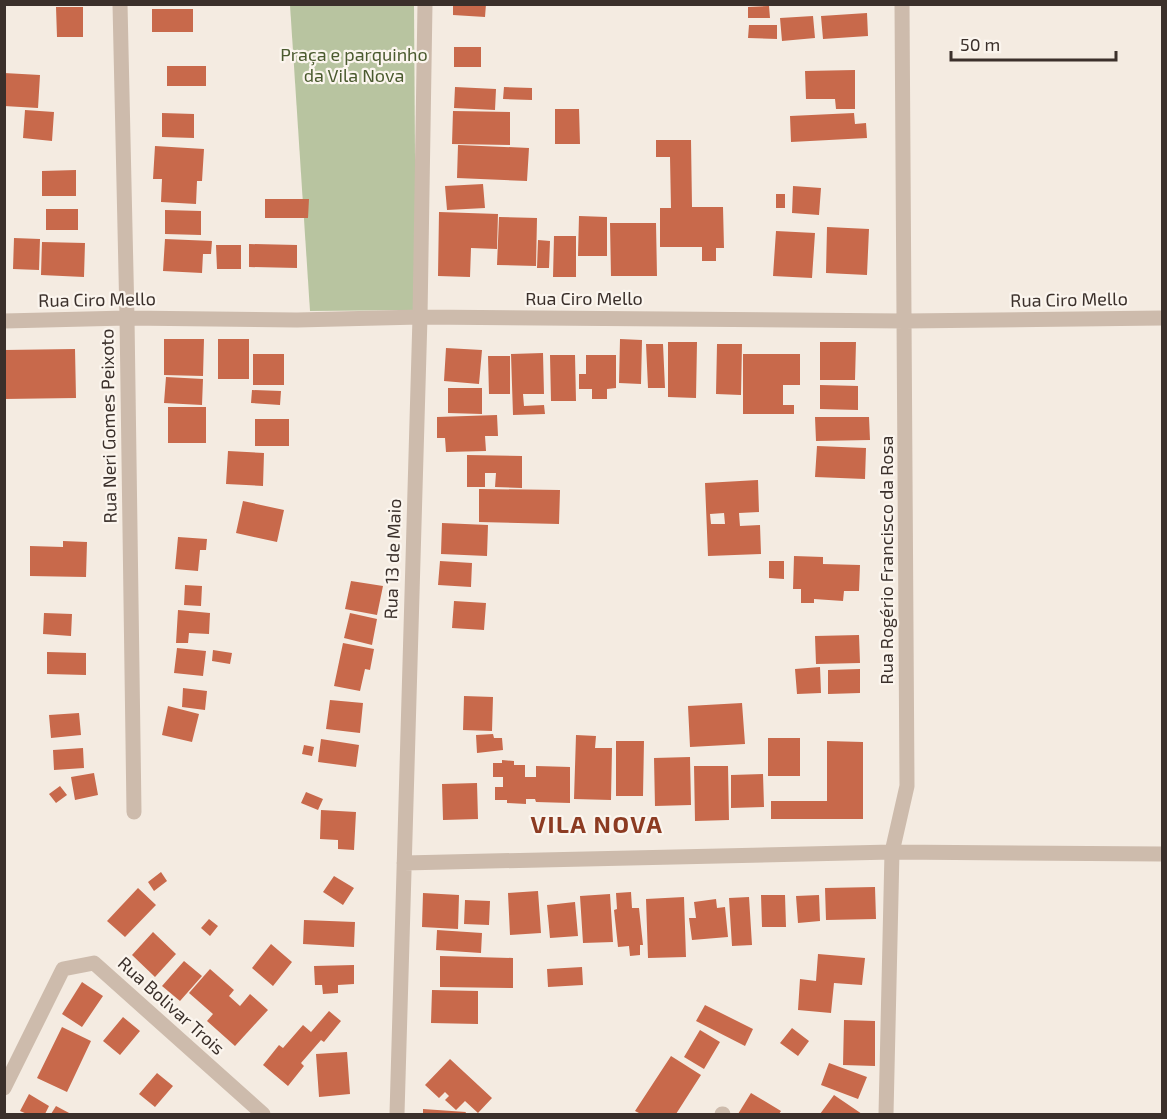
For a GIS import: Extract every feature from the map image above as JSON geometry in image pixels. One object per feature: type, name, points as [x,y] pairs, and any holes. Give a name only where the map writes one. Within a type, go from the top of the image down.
[{"type":"street","name":"Rua Neri Gomes Peixoto","points":[[120,4],[134,812]]},
{"type":"street","name":"Rua 13 de Maio","points":[[397,1114],[420,317],[425,4]]},
{"type":"street","name":"Rua Rogério Francisco da Rosa","points":[[886,1114],[892,852],[907,786],[902,4]]},
{"type":"street","name":"Rua Ciro Mello","points":[[4,321],[127,318],[297,320],[420,317],[905,321],[1162,318]]},
{"type":"street","points":[[404,863],[892,852],[1162,854]]},
{"type":"street","name":"Rua Bolivar Trois","points":[[4,1088],[63,969],[94,963],[263,1114]]},
{"type":"green space","name":"Praça e parquinho da Vila Nova","points":[[290,5],[414,5],[416,310],[310,311]]},
{"type":"building","points":[[453,4],[486,4],[485,17],[453,15]]},
{"type":"building","points":[[769,6],[770,18],[748,18],[748,7]]},
{"type":"building","points":[[56,7],[83,7],[83,37],[57,37]]},
{"type":"building","points":[[152,9],[193,9],[193,32],[152,32]]},
{"type":"building","points":[[867,13],[868,36],[823,39],[821,16]]},
{"type":"building","points":[[813,16],[815,38],[782,41],[780,18]]},
{"type":"building","points":[[749,25],[777,25],[777,39],[748,38]]},
{"type":"building","points":[[454,47],[481,47],[481,67],[454,67]]},
{"type":"building","points":[[167,66],[206,66],[206,86],[167,86]]},
{"type":"building","points":[[855,70],[855,109],[836,109],[835,99],[806,99],[805,71]]},
{"type":"building","points":[[4,73],[40,75],[38,108],[4,106]]},
{"type":"building","points":[[455,87],[496,89],[495,110],[454,108]]},
{"type":"building","points":[[504,87],[532,88],[532,100],[503,99]]},
{"type":"building","points":[[555,109],[579,109],[580,144],[555,144]]},
{"type":"building","points":[[25,110],[54,112],[52,141],[23,138]]},
{"type":"building","points":[[453,111],[510,112],[510,145],[452,144]]},
{"type":"building","points":[[162,113],[194,114],[194,138],[162,137]]},
{"type":"building","points":[[854,113],[855,124],[866,123],[867,138],[791,142],[790,116]]},
{"type":"building","points":[[656,140],[691,140],[692,207],[723,207],[724,248],[716,248],[716,261],[702,261],[702,247],[660,247],[660,208],[671,208],[670,157],[656,157]]},
{"type":"building","points":[[458,145],[529,148],[527,181],[457,178]]},
{"type":"building","points":[[155,146],[204,149],[202,181],[197,181],[196,204],[161,202],[162,179],[153,179]]},
{"type":"building","points":[[76,170],[76,196],[42,196],[42,171]]},
{"type":"building","points":[[483,184],[485,208],[447,210],[445,186]]},
{"type":"building","points":[[793,186],[821,188],[819,215],[792,213]]},
{"type":"building","points":[[776,194],[785,194],[785,208],[776,208]]},
{"type":"building","points":[[265,199],[309,199],[308,218],[265,218]]},
{"type":"building","points":[[46,209],[78,209],[78,230],[46,230]]},
{"type":"building","points":[[165,210],[201,211],[201,235],[165,234]]},
{"type":"building","points":[[439,212],[498,214],[497,249],[471,248],[470,277],[438,276]]},
{"type":"building","points":[[579,216],[607,217],[607,256],[578,256]]},
{"type":"building","points":[[499,217],[537,218],[536,266],[497,265]]},
{"type":"building","points":[[610,223],[656,223],[657,276],[611,276]]},
{"type":"building","points":[[827,227],[869,229],[867,275],[826,273]]},
{"type":"building","points":[[776,231],[815,233],[812,278],[773,276]]},
{"type":"building","points":[[554,236],[576,236],[576,277],[553,277]]},
{"type":"building","points":[[14,238],[40,239],[39,270],[13,269]]},
{"type":"building","points":[[165,239],[212,241],[211,254],[203,254],[202,273],[163,271]]},
{"type":"building","points":[[538,240],[550,241],[549,268],[537,268]]},
{"type":"building","points":[[42,242],[85,243],[84,277],[41,275]]},
{"type":"building","points":[[249,244],[297,245],[297,268],[249,267]]},
{"type":"building","points":[[216,245],[241,245],[241,269],[217,269]]},
{"type":"building","points":[[164,339],[204,339],[203,376],[164,375]]},
{"type":"building","points":[[218,339],[249,339],[249,379],[218,379]]},
{"type":"building","points":[[620,339],[642,340],[641,384],[619,383]]},
{"type":"building","points":[[668,342],[697,342],[696,398],[668,397]]},
{"type":"building","points":[[820,342],[856,342],[855,380],[820,380]]},
{"type":"building","points":[[646,344],[663,344],[665,388],[648,388]]},
{"type":"building","points":[[717,344],[742,344],[741,395],[716,394]]},
{"type":"building","points":[[446,348],[482,350],[479,384],[444,381]]},
{"type":"building","points":[[75,349],[76,398],[4,399],[4,350]]},
{"type":"building","points":[[543,353],[544,394],[523,394],[524,406],[544,405],[545,414],[513,415],[511,354]]},
{"type":"building","points":[[253,354],[284,354],[284,385],[253,385]]},
{"type":"building","points":[[743,354],[800,354],[800,385],[783,385],[783,405],[794,405],[794,414],[743,414]]},
{"type":"building","points":[[550,355],[575,355],[576,401],[551,401]]},
{"type":"building","points":[[586,355],[616,355],[616,388],[607,389],[607,399],[592,399],[592,389],[579,389],[579,374],[586,374]]},
{"type":"building","points":[[488,356],[510,356],[510,394],[489,394]]},
{"type":"building","points":[[166,377],[203,379],[202,405],[164,403]]},
{"type":"building","points":[[820,385],[858,386],[858,410],[820,409]]},
{"type":"building","points":[[448,388],[482,388],[482,414],[448,413]]},
{"type":"building","points":[[252,390],[281,391],[280,405],[251,403]]},
{"type":"building","points":[[168,407],[206,407],[206,443],[168,443]]},
{"type":"building","points":[[497,415],[498,436],[485,436],[486,451],[446,452],[445,438],[437,438],[437,417]]},
{"type":"building","points":[[815,417],[869,417],[870,440],[816,441]]},
{"type":"building","points":[[255,419],[289,419],[289,446],[255,446]]},
{"type":"building","points":[[817,446],[866,448],[865,479],[815,477]]},
{"type":"building","points":[[228,451],[264,453],[263,486],[226,484]]},
{"type":"building","points":[[467,455],[522,456],[522,488],[495,487],[496,473],[485,473],[485,487],[467,487]]},
{"type":"building","points":[[758,480],[759,512],[739,513],[740,526],[760,525],[761,554],[708,556],[705,483]],"holes":[[[724,513],[725,524],[711,524],[710,514]]]},
{"type":"building","points":[[479,489],[560,490],[559,524],[479,522]]},
{"type":"building","points":[[243,501],[284,510],[277,542],[236,533]]},
{"type":"building","points":[[442,523],[488,525],[487,556],[441,554]]},
{"type":"building","points":[[178,537],[207,539],[206,550],[200,550],[198,571],[175,569]]},
{"type":"building","points":[[63,541],[87,542],[86,577],[30,576],[30,546],[63,547]]},
{"type":"building","points":[[794,556],[823,557],[823,564],[860,565],[859,591],[844,591],[843,601],[814,599],[814,603],[801,603],[801,589],[793,589]]},
{"type":"building","points":[[440,561],[472,563],[471,587],[438,585]]},
{"type":"building","points":[[769,561],[784,561],[784,579],[769,578]]},
{"type":"building","points":[[351,581],[383,586],[377,615],[345,609]]},
{"type":"building","points":[[185,585],[202,586],[201,606],[184,605]]},
{"type":"building","points":[[454,601],[486,603],[484,630],[452,628]]},
{"type":"building","points":[[178,610],[210,613],[209,634],[189,633],[188,643],[176,643]]},
{"type":"building","points":[[44,613],[72,614],[71,636],[43,634]]},
{"type":"building","points":[[350,613],[377,619],[372,645],[344,638]]},
{"type":"building","points":[[859,635],[860,663],[816,664],[815,636]]},
{"type":"building","points":[[343,643],[374,649],[370,670],[365,669],[360,691],[334,686]]},
{"type":"building","points":[[177,648],[206,651],[203,676],[174,673]]},
{"type":"building","points":[[213,650],[232,653],[230,664],[212,661]]},
{"type":"building","points":[[47,652],[86,653],[86,675],[47,674]]},
{"type":"building","points":[[820,667],[821,693],[797,694],[795,669]]},
{"type":"building","points":[[860,669],[860,693],[828,694],[828,670]]},
{"type":"building","points":[[183,688],[207,691],[205,710],[182,707]]},
{"type":"building","points":[[464,696],[493,697],[492,731],[463,730]]},
{"type":"building","points":[[330,700],[363,703],[360,733],[326,729]]},
{"type":"building","points":[[742,703],[745,744],[690,747],[688,706]]},
{"type":"building","points":[[168,706],[199,714],[192,742],[162,735]]},
{"type":"building","points":[[79,713],[81,735],[51,738],[49,715]]},
{"type":"building","points":[[493,734],[494,738],[502,738],[503,750],[477,753],[476,735]]},
{"type":"building","points":[[576,735],[596,736],[595,748],[612,748],[611,800],[574,799]]},
{"type":"building","points":[[768,738],[800,738],[800,776],[768,776]]},
{"type":"building","points":[[321,739],[359,745],[356,767],[318,762]]},
{"type":"building","points":[[616,741],[644,741],[643,796],[616,796]]},
{"type":"building","points":[[827,741],[863,742],[863,819],[771,819],[771,801],[827,801]]},
{"type":"building","points":[[304,745],[314,747],[312,756],[302,754]]},
{"type":"building","points":[[83,748],[84,768],[54,770],[53,750]]},
{"type":"building","points":[[690,757],[691,805],[655,806],[654,758]]},
{"type":"building","points":[[502,760],[514,761],[514,765],[525,765],[525,777],[536,777],[536,766],[570,767],[570,803],[536,802],[535,799],[526,799],[526,804],[495,800],[495,787],[503,787],[503,777],[493,777],[493,763],[502,763]]},
{"type":"building","points":[[694,766],[728,766],[729,820],[695,821]]},
{"type":"building","points":[[94,773],[98,795],[75,800],[71,777]]},
{"type":"building","points":[[763,774],[764,807],[731,808],[731,775]]},
{"type":"building","points":[[477,783],[478,819],[443,820],[442,784]]},
{"type":"building","points":[[60,786],[67,795],[56,803],[49,794]]},
{"type":"building","points":[[306,792],[323,799],[318,810],[301,803]]},
{"type":"building","points":[[321,810],[356,812],[354,850],[338,849],[338,840],[320,839]]},
{"type":"building","points":[[161,872],[167,881],[154,891],[148,882]]},
{"type":"building","points":[[334,876],[354,888],[343,905],[323,892]]},
{"type":"building","points":[[875,887],[876,919],[826,920],[825,888]]},
{"type":"building","points":[[138,888],[156,905],[125,937],[107,921]]},
{"type":"building","points":[[538,891],[541,933],[510,935],[508,893]]},
{"type":"building","points":[[631,892],[632,908],[639,908],[643,945],[640,945],[640,955],[630,956],[629,946],[618,947],[614,910],[617,909],[616,893]]},
{"type":"building","points":[[423,893],[459,895],[458,929],[422,927]]},
{"type":"building","points":[[610,894],[613,942],[583,943],[580,896]]},
{"type":"building","points":[[761,895],[785,895],[786,927],[762,927]]},
{"type":"building","points":[[819,895],[820,921],[798,923],[796,896]]},
{"type":"building","points":[[684,897],[686,957],[648,958],[646,899]]},
{"type":"building","points":[[749,897],[752,945],[732,946],[729,898]]},
{"type":"building","points":[[716,899],[717,908],[725,907],[728,937],[692,940],[689,918],[696,918],[694,902]]},
{"type":"building","points":[[465,900],[490,901],[489,925],[464,924]]},
{"type":"building","points":[[575,902],[578,936],[550,938],[547,905]]},
{"type":"building","points":[[209,919],[218,926],[210,936],[201,928]]},
{"type":"building","points":[[304,920],[355,922],[354,947],[303,944]]},
{"type":"building","points":[[437,930],[482,933],[481,953],[436,950]]},
{"type":"building","points":[[153,932],[176,954],[155,977],[132,955]]},
{"type":"building","points":[[271,944],[292,962],[273,986],[252,968]]},
{"type":"building","points":[[818,954],[865,958],[862,985],[834,983],[831,1013],[798,1010],[800,979],[816,981]]},
{"type":"building","points":[[440,956],[513,958],[513,988],[440,987]]},
{"type":"building","points":[[184,961],[202,976],[180,1001],[162,986]]},
{"type":"building","points":[[354,965],[354,984],[338,985],[338,993],[323,994],[322,985],[315,985],[314,966]]},
{"type":"building","points":[[582,967],[583,985],[548,987],[547,969]]},
{"type":"building","points":[[210,969],[234,990],[229,996],[240,1006],[250,994],[268,1010],[235,1046],[207,1021],[213,1014],[189,993]]},
{"type":"building","points":[[82,982],[103,996],[82,1027],[62,1014]]},
{"type":"building","points":[[432,990],[478,991],[478,1024],[431,1023]]},
{"type":"building","points":[[705,1005],[753,1029],[745,1046],[696,1021]]},
{"type":"building","points":[[329,1011],[341,1021],[324,1042],[321,1040],[301,1063],[304,1066],[288,1086],[263,1065],[279,1045],[283,1048],[303,1025],[311,1032]]},
{"type":"building","points":[[123,1017],[140,1031],[120,1055],[103,1041]]},
{"type":"building","points":[[844,1020],[875,1021],[875,1066],[843,1065]]},
{"type":"building","points":[[62,1027],[91,1041],[67,1092],[37,1078]]},
{"type":"building","points":[[792,1028],[809,1041],[798,1056],[780,1043]]},
{"type":"building","points":[[700,1030],[720,1042],[704,1069],[684,1057]]},
{"type":"building","points":[[347,1052],[350,1094],[319,1097],[316,1054]]},
{"type":"building","points":[[671,1056],[701,1075],[676,1114],[641,1114],[635,1111]]},
{"type":"building","points":[[450,1059],[492,1098],[478,1113],[465,1101],[456,1110],[445,1100],[449,1096],[445,1092],[439,1098],[425,1085]]},
{"type":"building","points":[[829,1063],[867,1077],[858,1099],[821,1085]]},
{"type":"building","points":[[157,1073],[173,1086],[155,1107],[139,1094]]},
{"type":"building","points":[[751,1093],[781,1111],[779,1114],[738,1114]]},
{"type":"building","points":[[29,1094],[49,1106],[45,1114],[27,1114],[20,1111]]},
{"type":"building","points":[[834,1095],[862,1114],[820,1114]]},
{"type":"building","points":[[56,1106],[71,1114],[51,1114]]},
{"type":"building","points":[[423,1109],[466,1112],[465,1114],[423,1114]]},
{"type":"district","name":"VILA NOVA","points":[[597,825]]}]
